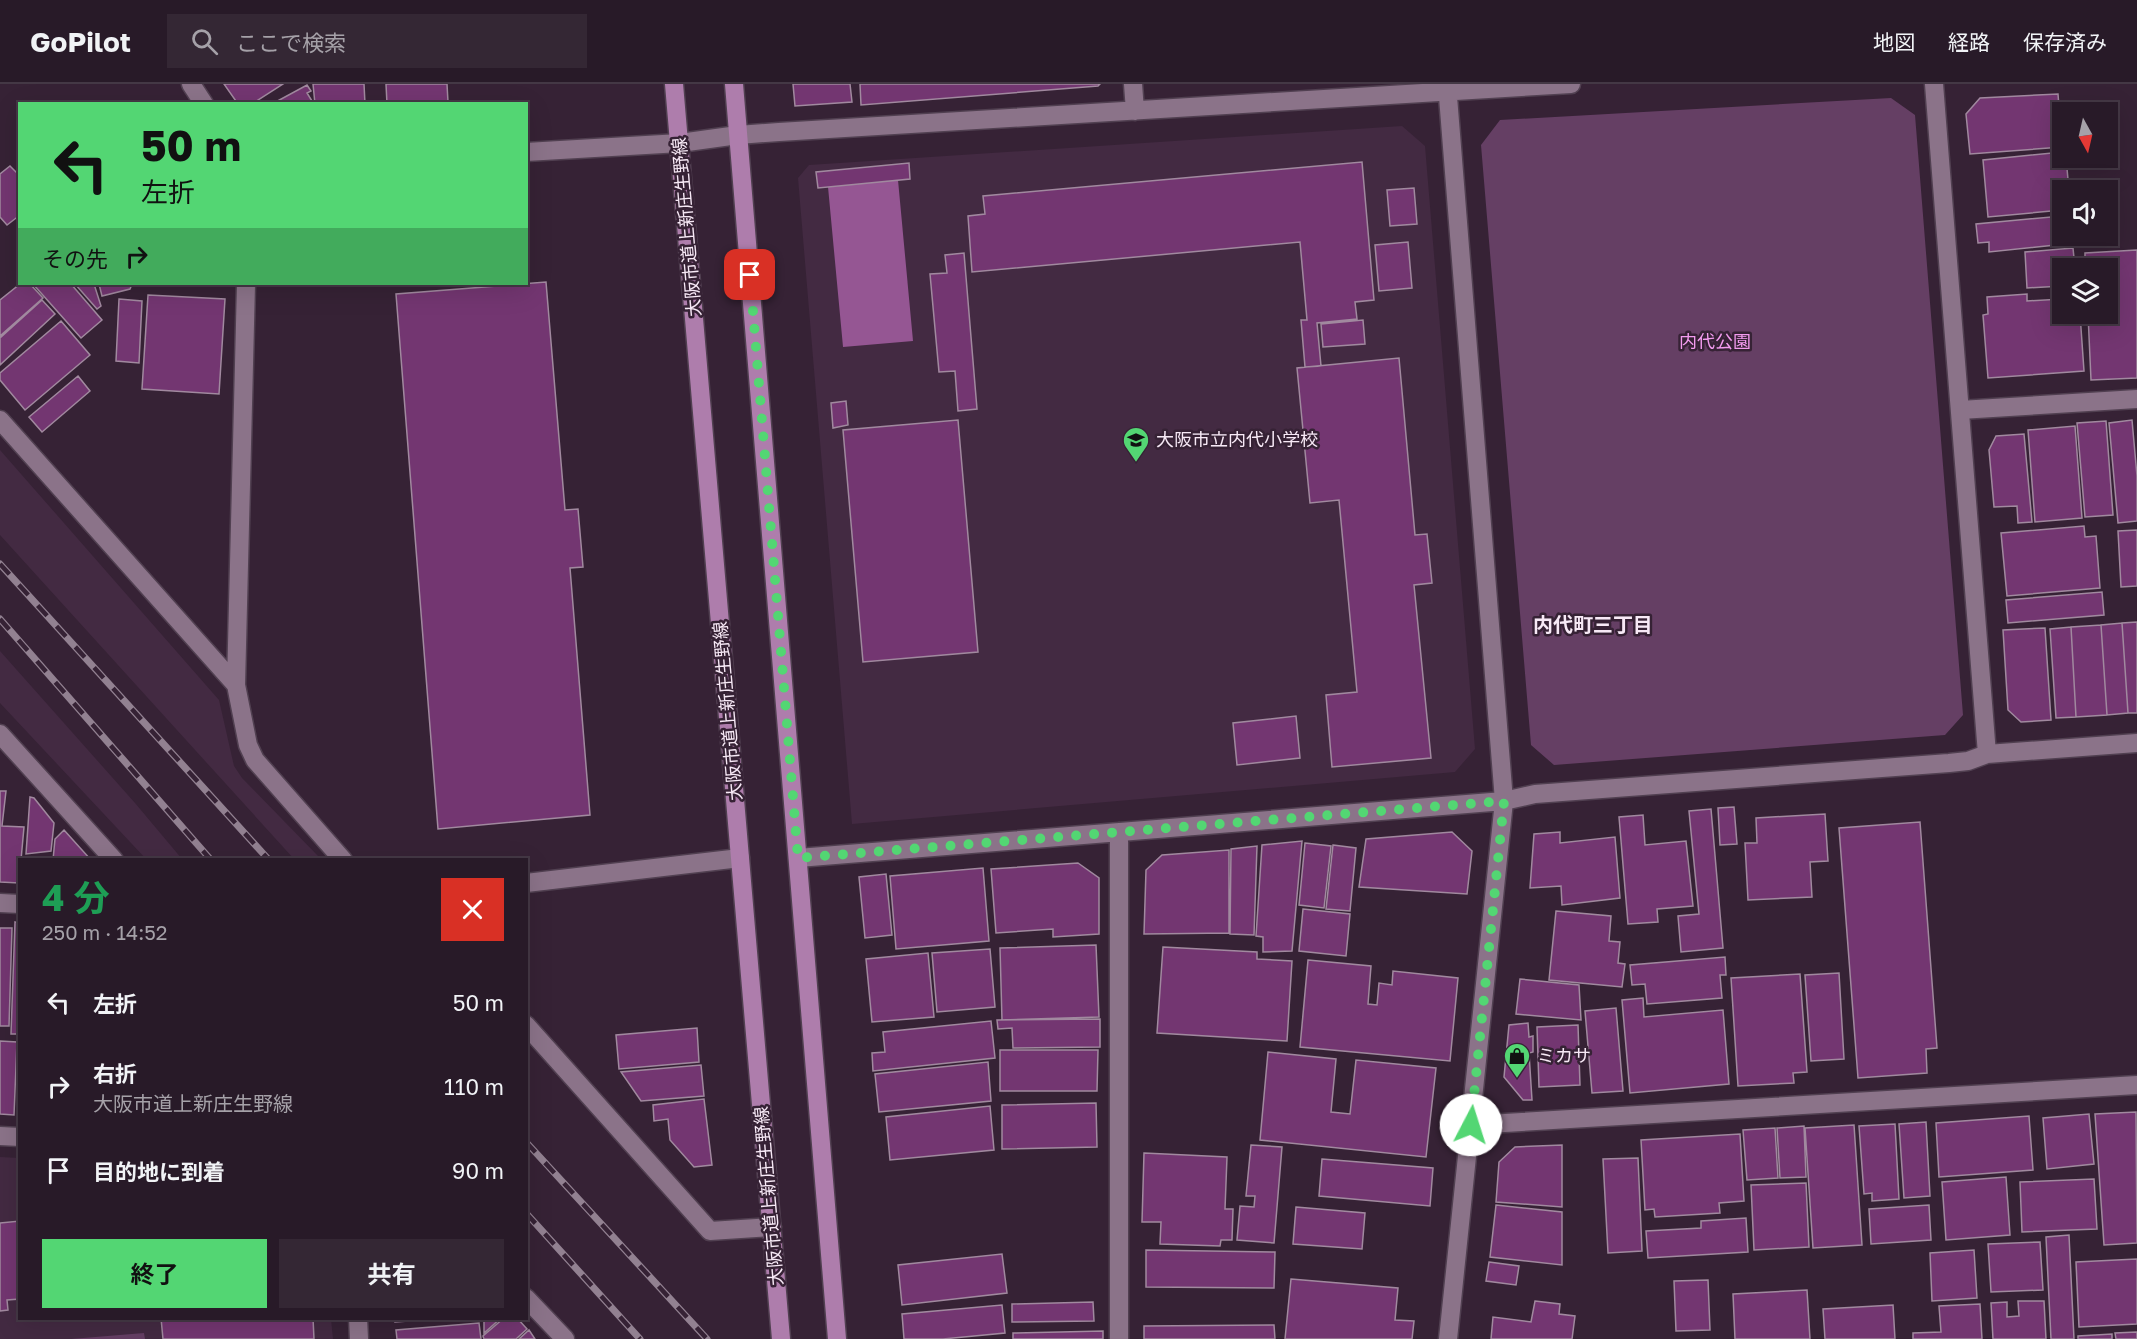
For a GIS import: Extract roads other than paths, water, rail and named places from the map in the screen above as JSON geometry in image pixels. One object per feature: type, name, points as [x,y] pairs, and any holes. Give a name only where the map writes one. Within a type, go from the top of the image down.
[{"type":"main road","name":"大阪市道上新庄生野線","points":[[674,84],[781,1339]]},
{"type":"main road","points":[[734,84],[837,1339]]},
{"type":"street","points":[[191,84],[203,102]]},
{"type":"street","points":[[1133,84],[1135,111]]},
{"type":"street","points":[[528,152],[680,143],[738,135],[1135,111],[1447,88],[1571,84]]},
{"type":"street","points":[[1934,84],[1987,754]]},
{"type":"street","points":[[1447,88],[1504,801],[1448,1339]]},
{"type":"street","points":[[246,285],[236,685],[248,745],[255,760],[341,858]]},
{"type":"street","points":[[1960,410],[2137,399]]},
{"type":"street","points":[[0,420],[236,685]]},
{"type":"street","points":[[0,734],[112,858]]},
{"type":"street","points":[[798,858],[1504,801],[1535,795],[1949,763],[1968,761],[1987,754],[2137,743]]},
{"type":"street","points":[[1119,832],[1119,1339]]},
{"type":"street","points":[[528,883],[740,858]]},
{"type":"street","points":[[0,903],[18,904]]},
{"type":"street","points":[[528,1027],[710,1231],[772,1227]]},
{"type":"street","points":[[1471,1125],[2137,1084]]},
{"type":"street","points":[[0,1136],[18,1137]]},
{"type":"street","points":[[528,1300],[565,1339]]},
{"type":"street","points":[[358,1320],[359,1339]]},
{"type":"railway","points":[[0,564],[267,858]]},
{"type":"railway","points":[[0,619],[209,858]]},
{"type":"railway","points":[[528,1144],[707,1339]]},
{"type":"railway","points":[[528,1215],[640,1339]]},
{"type":"place","name":"大阪市立内代小学校","points":[[1136,463]]},
{"type":"place","name":"ミカサ","points":[[1517,1079]]},
{"type":"district","name":"内代町三丁目","points":[[1593,625]]},
{"type":"park label","name":"内代公園","points":[[1715,342]]}]
